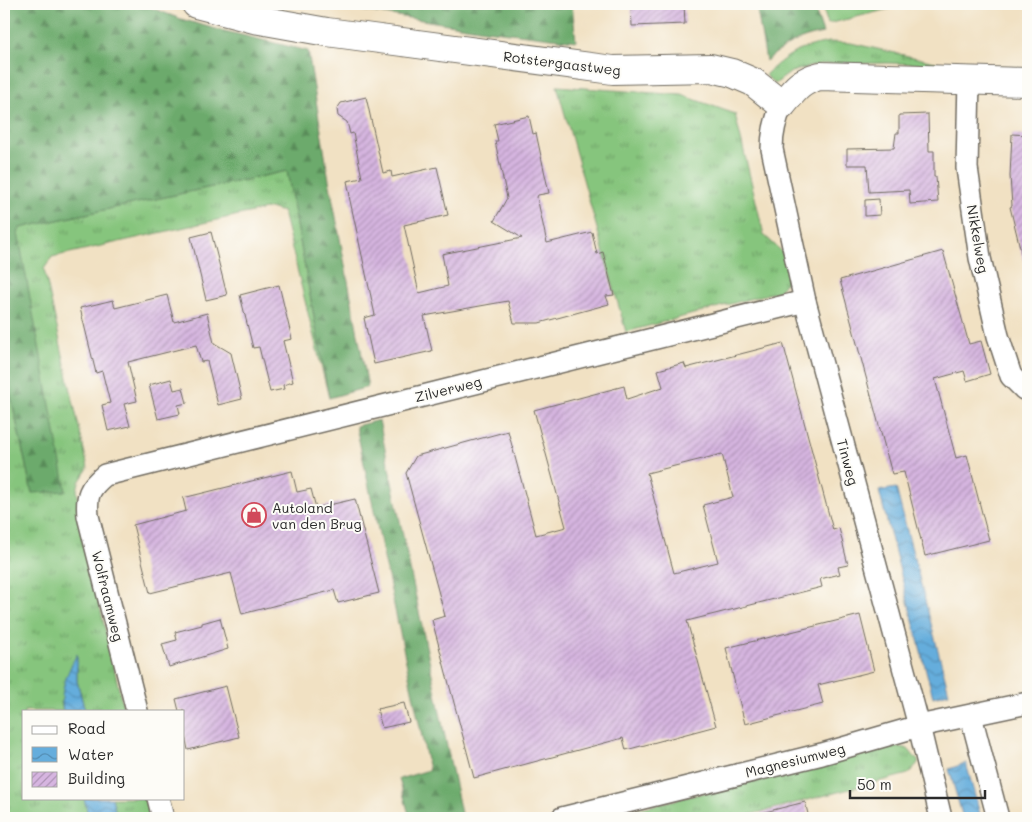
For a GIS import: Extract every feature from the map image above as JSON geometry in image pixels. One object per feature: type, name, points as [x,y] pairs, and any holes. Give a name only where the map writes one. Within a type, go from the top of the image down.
[{"type":"street","name":"Rotstergaastweg","points":[[196,4],[254,19],[327,32],[613,70],[711,68],[732,73],[753,82],[782,106]]},
{"type":"street","points":[[782,106],[798,84],[820,76],[1028,82]]},
{"type":"street","name":"Nikkelweg","points":[[969,80],[967,168],[980,258],[998,336],[1008,368],[1011,376],[1026,390]]},
{"type":"street","name":"Tinweg","points":[[782,106],[775,119],[772,149],[805,301],[919,726],[941,818]]},
{"type":"street","name":"Zilverweg","points":[[94,483],[105,475],[122,470],[805,301]]},
{"type":"street","name":"Wolfraamweg","points":[[94,483],[88,496],[88,516],[137,710]]},
{"type":"street","name":"Magnesiumweg","points":[[562,818],[822,754],[919,726],[1028,703]]},
{"type":"street","points":[[971,716],[998,818]]},
{"type":"street","points":[[158,800],[163,818]]},
{"type":"green space","points":[[4,4],[141,4],[181,19],[216,29],[308,51],[329,180],[368,387],[329,398],[287,171],[20,228],[18,233],[66,491],[32,493],[4,365]]},
{"type":"green space","points":[[321,4],[572,4],[576,41],[485,30]]},
{"type":"green space","points":[[756,4],[813,4],[823,33],[792,43],[766,61]]},
{"type":"green space","points":[[821,4],[909,4],[828,24]]},
{"type":"green space","points":[[829,42],[851,43],[948,65],[887,63],[820,64],[791,72],[775,84],[765,75],[794,53]]},
{"type":"green space","points":[[557,86],[682,95],[735,114],[764,235],[789,258],[793,274],[779,291],[626,332]]},
{"type":"green space","points":[[287,171],[329,398],[283,212],[270,208],[52,257],[44,269],[88,468],[79,482],[77,490],[82,529],[124,710],[85,710],[77,681],[77,655],[61,702],[63,710],[22,710],[22,800],[84,800],[89,818],[4,818],[4,365],[32,493],[18,233],[20,228]]},
{"type":"green space","points":[[379,420],[462,818],[410,818],[399,779],[429,770],[356,426]]},
{"type":"green space","points":[[896,746],[908,749],[919,762],[908,774],[737,818],[601,818]]},
{"type":"green space","points":[[112,800],[146,800],[150,818],[117,818]]},
{"type":"water","points":[[896,488],[949,693],[933,697],[879,491]]},
{"type":"water","points":[[77,654],[77,681],[85,710],[63,710],[63,688]]},
{"type":"water","points":[[966,763],[981,818],[963,818],[949,769]]},
{"type":"water","points":[[84,800],[112,800],[117,818],[89,818]]},
{"type":"building","points":[[631,4],[684,4],[685,24],[632,26]]},
{"type":"building","points":[[366,97],[383,173],[391,171],[392,177],[437,167],[448,215],[404,225],[419,293],[448,286],[442,254],[522,238],[494,221],[507,198],[495,141],[498,141],[494,124],[529,116],[533,134],[536,133],[549,193],[538,195],[537,197],[547,243],[592,232],[597,254],[603,252],[614,295],[606,296],[609,304],[539,323],[514,323],[508,301],[424,316],[432,351],[374,364],[364,318],[375,315],[347,181],[362,178],[353,133],[350,134],[347,122],[338,116],[337,109],[341,103]]},
{"type":"building","points":[[928,114],[929,151],[934,151],[934,177],[936,177],[938,202],[910,204],[909,190],[869,192],[867,165],[847,165],[847,149],[894,148],[896,133],[899,133],[899,115]]},
{"type":"building","points":[[1012,134],[1028,135],[1028,259],[1023,260],[1010,207],[1012,206],[1010,176]]},
{"type":"building","points":[[879,199],[880,215],[865,216],[865,200]]},
{"type":"building","points":[[211,232],[227,295],[206,300],[191,237]]},
{"type":"building","points":[[943,251],[969,344],[981,341],[990,374],[967,381],[964,371],[935,379],[956,458],[967,455],[989,540],[925,556],[904,472],[892,474],[840,280]]},
{"type":"building","points":[[279,285],[292,339],[283,341],[293,382],[283,385],[284,389],[270,392],[259,347],[253,348],[240,295]]},
{"type":"building","points":[[167,295],[174,322],[207,313],[214,343],[231,353],[242,399],[218,405],[207,361],[201,362],[196,345],[128,362],[137,401],[124,404],[130,426],[108,431],[102,405],[110,403],[102,371],[96,373],[80,308],[113,300],[115,308]]},
{"type":"building","points":[[783,343],[833,530],[839,528],[848,565],[838,567],[840,574],[820,579],[822,587],[687,621],[716,726],[626,750],[623,738],[474,778],[432,620],[445,616],[406,473],[416,456],[508,431],[536,535],[566,527],[534,410],[624,386],[627,399],[663,387],[658,370],[684,363],[686,368]],"holes":[[[722,454],[733,497],[703,505],[718,562],[674,573],[647,473]]]},
{"type":"building","points":[[171,379],[174,390],[183,388],[187,403],[178,405],[180,414],[158,419],[149,385]]},
{"type":"building","points":[[292,471],[297,492],[311,489],[316,508],[355,499],[379,593],[338,603],[334,590],[242,614],[231,573],[150,593],[133,525],[186,511],[183,498]]},
{"type":"building","points":[[860,615],[874,671],[818,685],[823,704],[745,724],[726,648]]},
{"type":"building","points":[[220,618],[228,649],[169,667],[162,644],[177,640],[175,632]]},
{"type":"building","points":[[226,686],[239,737],[188,750],[185,736],[185,710],[179,710],[176,699]]},
{"type":"building","points":[[404,703],[409,722],[382,728],[377,709]]},
{"type":"building","points":[[805,802],[809,818],[762,818],[761,813]]},
{"type":"place","name":"Autoland van den Brug","points":[[254,515]]}]
